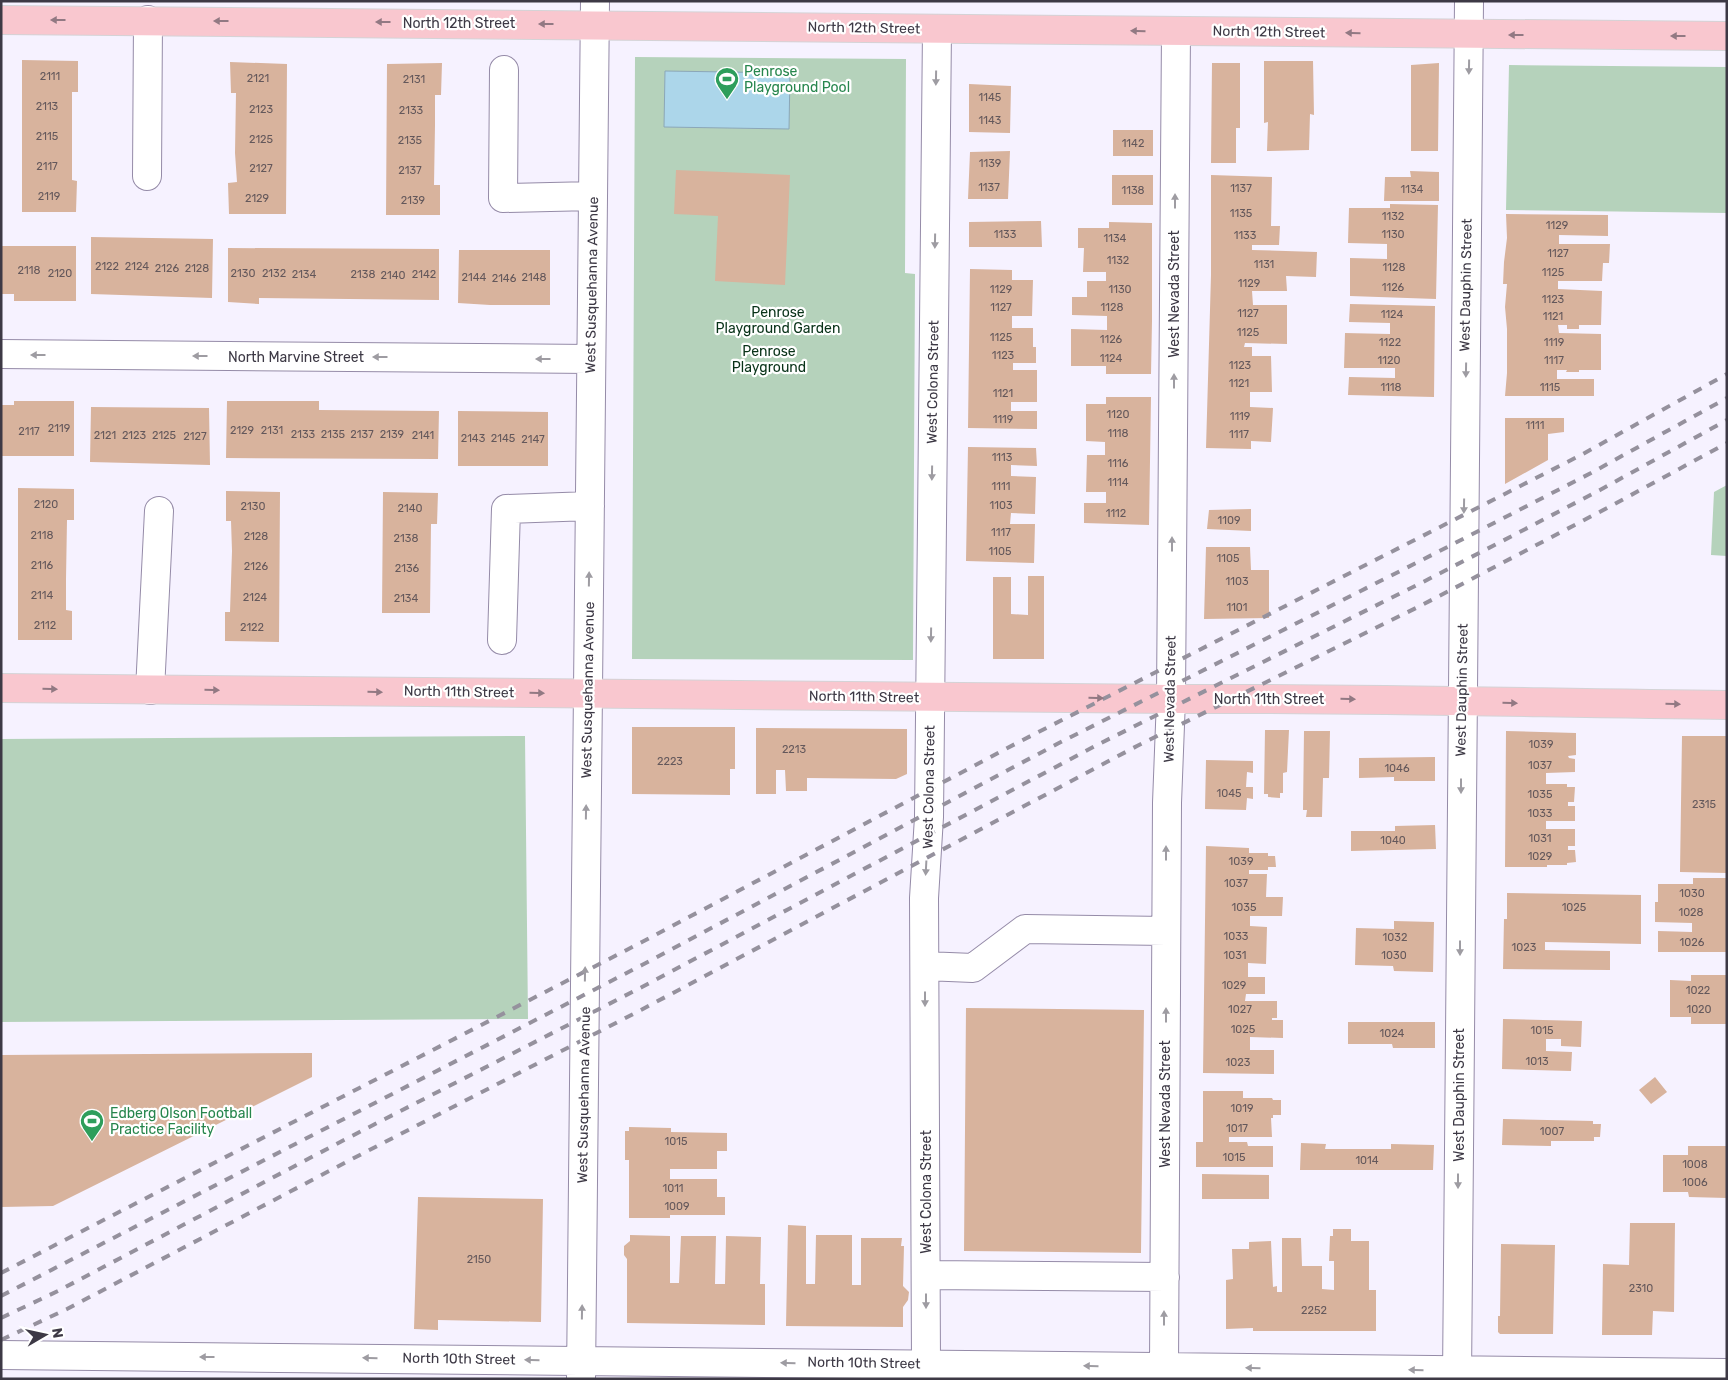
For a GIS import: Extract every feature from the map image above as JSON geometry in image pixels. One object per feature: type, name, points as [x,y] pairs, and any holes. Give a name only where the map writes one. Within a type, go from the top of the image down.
[{"type":"main road","name":"North 12th Street","points":[[1,20],[148,20],[595,13],[936,29],[1727,36]]},
{"type":"main road","name":"North 11th Street","points":[[1,688],[1171,699],[1299,698],[1727,705]]},
{"type":"street","name":"West Dauphin Street","points":[[1457,1375],[1469,1]]},
{"type":"street","name":"West Susquehanna Avenue","points":[[581,1370],[595,13]]},
{"type":"street","points":[[147,176],[148,20]]},
{"type":"street","name":"West Colona Street","points":[[926,1364],[924,898],[929,817],[936,29]]},
{"type":"street","name":"West Nevada Street","points":[[1164,1367],[1167,803],[1171,699],[1176,32]]},
{"type":"street","points":[[504,70],[503,198],[593,196]]},
{"type":"street","name":"North Marvine Street","points":[[1,354],[591,359]]},
{"type":"street","points":[[502,640],[506,509],[590,506]]},
{"type":"street","points":[[150,690],[159,511]]},
{"type":"street","points":[[925,966],[973,968],[1026,929],[1166,931]]},
{"type":"street","points":[[926,1275],[1164,1277]]},
{"type":"street","name":"North 10th Street","points":[[1,1355],[156,1368],[581,1370],[926,1364],[1164,1367],[1457,1375],[1727,1373]]},
{"type":"green space","name":"Penrose Playground","points":[[635,57],[906,59],[905,273],[915,274],[913,660],[632,659]]},
{"type":"green space","points":[[1509,65],[1727,67],[1727,213],[1506,210]]},
{"type":"green space","points":[[1727,485],[1727,556],[1711,555],[1714,492]]},
{"type":"green space","points":[[525,736],[528,1019],[1,1022],[1,739]]},
{"type":"water","name":"Penrose Playground Pool","points":[[665,71],[790,73],[789,129],[664,127]]},
{"type":"building","points":[[22,60],[78,61],[78,92],[72,92],[72,180],[77,181],[76,212],[22,212]]},
{"type":"building","points":[[1264,61],[1313,61],[1314,115],[1310,114],[1309,150],[1267,151],[1268,122],[1264,123]]},
{"type":"building","points":[[230,62],[287,64],[286,214],[229,214],[228,183],[237,182],[235,153],[236,93],[231,93]]},
{"type":"building","points":[[442,63],[441,95],[435,95],[434,185],[440,185],[440,215],[386,215],[387,64]]},
{"type":"building","points":[[1212,63],[1240,63],[1240,128],[1236,128],[1236,163],[1211,163]]},
{"type":"building","points":[[1439,63],[1438,151],[1411,151],[1411,65]]},
{"type":"building","points":[[969,84],[1011,86],[1010,133],[969,132]]},
{"type":"building","points":[[1113,130],[1153,130],[1153,156],[1113,156]]},
{"type":"building","points":[[1010,151],[1008,199],[968,199],[970,152]]},
{"type":"building","points":[[676,170],[790,175],[785,285],[715,281],[718,216],[674,214]]},
{"type":"building","points":[[1410,171],[1439,172],[1439,201],[1384,201],[1385,177],[1411,177]]},
{"type":"building","points":[[1112,175],[1153,175],[1153,205],[1112,205]]},
{"type":"building","points":[[1211,175],[1272,177],[1271,226],[1280,226],[1279,245],[1252,245],[1252,250],[1317,252],[1316,277],[1286,276],[1287,291],[1252,291],[1253,305],[1287,305],[1287,344],[1245,343],[1244,347],[1252,347],[1252,356],[1271,356],[1272,392],[1250,392],[1250,407],[1273,408],[1271,442],[1251,441],[1251,449],[1206,448],[1211,275]]},
{"type":"building","points":[[1390,204],[1438,205],[1436,299],[1350,296],[1350,258],[1387,259],[1387,244],[1348,243],[1349,208],[1390,208]]},
{"type":"building","points":[[1506,214],[1608,215],[1608,236],[1559,235],[1559,244],[1610,244],[1609,263],[1603,263],[1602,281],[1558,281],[1558,289],[1602,291],[1601,325],[1579,325],[1579,329],[1567,329],[1567,325],[1558,325],[1559,333],[1601,334],[1601,370],[1566,372],[1567,370],[1557,370],[1557,379],[1594,379],[1594,396],[1505,396],[1507,329],[1505,307],[1507,284],[1503,284],[1507,238]]},
{"type":"building","points":[[1041,221],[1042,247],[969,247],[969,222]]},
{"type":"building","points":[[1109,222],[1152,223],[1151,374],[1106,374],[1106,366],[1071,366],[1071,329],[1107,330],[1107,316],[1072,315],[1072,297],[1087,297],[1087,281],[1106,281],[1106,272],[1083,272],[1084,248],[1078,248],[1078,228],[1109,228]]},
{"type":"building","points":[[91,237],[213,239],[212,298],[91,294]]},
{"type":"building","points":[[1,246],[76,246],[76,301],[14,301],[14,294],[1,294]]},
{"type":"building","points":[[228,248],[439,249],[439,300],[259,298],[259,304],[228,302]]},
{"type":"building","points":[[459,250],[550,250],[550,305],[458,303]]},
{"type":"building","points":[[970,269],[1012,270],[1012,280],[1033,280],[1032,316],[1012,316],[1012,328],[1033,328],[1033,347],[1036,347],[1036,363],[1013,363],[1013,370],[1037,370],[1037,402],[1011,402],[1011,411],[1037,411],[1037,429],[968,428]]},
{"type":"building","points":[[1350,304],[1435,306],[1434,397],[1348,395],[1349,377],[1395,378],[1395,368],[1344,368],[1345,333],[1390,334],[1390,323],[1349,322]]},
{"type":"building","points":[[1106,397],[1151,397],[1149,525],[1084,523],[1084,503],[1106,503],[1106,492],[1086,492],[1087,455],[1105,455],[1105,442],[1086,441],[1086,404],[1106,404]]},
{"type":"building","points":[[14,401],[74,401],[74,456],[1,456],[1,405],[14,405]]},
{"type":"building","points":[[227,401],[319,401],[319,410],[439,411],[438,459],[226,458]]},
{"type":"building","points":[[91,407],[209,408],[210,465],[90,462]]},
{"type":"building","points":[[458,411],[548,412],[548,466],[458,466]]},
{"type":"building","points":[[1505,418],[1564,418],[1564,432],[1548,434],[1548,460],[1505,484]]},
{"type":"building","points":[[968,447],[1036,448],[1037,466],[1011,465],[1011,476],[1036,477],[1035,514],[1011,513],[1010,524],[1035,524],[1034,563],[966,561]]},
{"type":"building","points":[[18,488],[74,489],[74,520],[67,520],[66,579],[66,610],[72,611],[72,640],[18,640]]},
{"type":"building","points":[[226,491],[280,492],[279,642],[225,641],[225,612],[230,612],[232,551],[231,521],[226,521]]},
{"type":"building","points":[[383,492],[438,493],[437,524],[431,524],[430,613],[382,613]]},
{"type":"building","points":[[1251,509],[1251,531],[1207,529],[1209,510]]},
{"type":"building","points":[[1206,547],[1250,547],[1251,570],[1269,570],[1269,618],[1204,619]]},
{"type":"building","points":[[1028,576],[1044,576],[1044,659],[993,659],[993,577],[1011,577],[1011,614],[1028,615]]},
{"type":"building","points":[[632,727],[735,727],[735,769],[730,769],[730,795],[632,794]]},
{"type":"building","points":[[756,728],[907,729],[907,774],[896,779],[807,778],[807,791],[786,791],[785,770],[776,770],[776,794],[756,794]]},
{"type":"building","points":[[1265,730],[1289,730],[1287,772],[1283,773],[1283,793],[1280,793],[1280,798],[1268,797],[1268,794],[1264,794]]},
{"type":"building","points":[[1304,731],[1330,731],[1329,778],[1323,778],[1322,817],[1306,817],[1307,810],[1303,810]]},
{"type":"building","points":[[1506,731],[1576,733],[1576,755],[1568,756],[1575,759],[1575,772],[1546,773],[1546,784],[1567,784],[1567,787],[1575,787],[1574,802],[1568,802],[1568,806],[1575,806],[1575,821],[1546,821],[1546,829],[1575,829],[1575,846],[1568,846],[1568,850],[1575,850],[1576,862],[1567,863],[1567,865],[1547,865],[1547,867],[1505,867]]},
{"type":"building","points":[[1682,736],[1727,736],[1727,873],[1680,872]]},
{"type":"building","points":[[1435,757],[1435,781],[1394,781],[1394,777],[1359,778],[1359,758]]},
{"type":"building","points":[[1206,760],[1253,761],[1253,773],[1247,772],[1246,787],[1253,787],[1253,799],[1247,798],[1246,810],[1205,809]]},
{"type":"building","points":[[1435,825],[1436,849],[1351,851],[1351,831],[1395,831],[1395,826]]},
{"type":"building","points":[[1206,846],[1249,848],[1249,853],[1268,853],[1268,856],[1275,856],[1276,867],[1268,867],[1268,870],[1249,870],[1249,874],[1267,874],[1266,897],[1283,897],[1282,916],[1250,916],[1250,926],[1267,927],[1266,964],[1248,963],[1248,977],[1265,977],[1265,994],[1246,994],[1245,1001],[1277,1001],[1277,1018],[1272,1018],[1272,1020],[1283,1020],[1283,1038],[1250,1037],[1250,1050],[1274,1050],[1274,1074],[1203,1073]]},
{"type":"building","points":[[1693,878],[1727,878],[1727,952],[1658,952],[1658,931],[1692,932],[1692,923],[1655,922],[1655,902],[1658,902],[1658,884],[1693,884]]},
{"type":"building","points":[[1507,893],[1641,895],[1641,944],[1545,942],[1545,950],[1610,951],[1610,970],[1503,969],[1504,919],[1507,919]]},
{"type":"building","points":[[1394,921],[1434,922],[1433,972],[1394,971],[1393,966],[1355,965],[1356,928],[1394,929]]},
{"type":"building","points":[[1691,975],[1727,975],[1727,1024],[1691,1024],[1691,1017],[1670,1017],[1670,980],[1691,981]]},
{"type":"building","points":[[966,1008],[1144,1010],[1141,1253],[964,1251]]},
{"type":"building","points":[[1503,1019],[1582,1021],[1581,1047],[1561,1046],[1561,1039],[1546,1039],[1546,1051],[1572,1052],[1571,1071],[1502,1069]]},
{"type":"building","points":[[1348,1022],[1435,1022],[1435,1048],[1393,1048],[1392,1044],[1348,1044]]},
{"type":"building","name":"Edberg Olson Football Practice Facility","points":[[312,1053],[312,1077],[53,1206],[1,1207],[1,1055]]},
{"type":"building","points":[[1655,1077],[1667,1092],[1651,1104],[1639,1090]]},
{"type":"building","points":[[1203,1091],[1243,1091],[1243,1098],[1272,1098],[1273,1100],[1281,1100],[1281,1115],[1273,1115],[1273,1118],[1271,1118],[1272,1137],[1229,1137],[1229,1142],[1247,1142],[1248,1146],[1273,1146],[1273,1167],[1196,1167],[1196,1142],[1203,1142]]},
{"type":"building","points":[[1503,1119],[1593,1121],[1593,1124],[1601,1124],[1600,1137],[1594,1137],[1594,1141],[1551,1141],[1551,1146],[1502,1145]]},
{"type":"building","points":[[629,1127],[671,1128],[671,1132],[727,1133],[727,1151],[717,1151],[717,1169],[670,1169],[670,1179],[717,1179],[717,1197],[725,1197],[725,1215],[670,1215],[670,1218],[629,1218],[629,1160],[625,1160],[625,1131],[629,1131]]},
{"type":"building","points":[[1301,1143],[1326,1144],[1325,1149],[1391,1149],[1391,1144],[1434,1145],[1433,1170],[1300,1170]]},
{"type":"building","points":[[1688,1146],[1727,1146],[1727,1198],[1689,1197],[1688,1192],[1663,1192],[1663,1155],[1688,1155]]},
{"type":"building","points":[[1202,1174],[1269,1175],[1269,1199],[1202,1199]]},
{"type":"building","points":[[418,1197],[543,1199],[541,1322],[438,1320],[438,1330],[414,1329]]},
{"type":"building","points":[[1630,1223],[1675,1223],[1674,1312],[1653,1311],[1652,1335],[1602,1335],[1603,1264],[1629,1265]]},
{"type":"building","points":[[788,1225],[806,1226],[806,1284],[815,1284],[816,1235],[852,1235],[852,1285],[861,1285],[861,1238],[902,1238],[901,1246],[904,1246],[903,1286],[909,1292],[908,1300],[903,1307],[903,1327],[786,1326]]},
{"type":"building","points":[[1333,1229],[1351,1229],[1351,1241],[1369,1241],[1369,1290],[1376,1290],[1376,1331],[1253,1331],[1253,1328],[1226,1329],[1226,1280],[1233,1279],[1232,1249],[1249,1249],[1249,1242],[1271,1241],[1273,1287],[1277,1286],[1277,1292],[1282,1292],[1282,1238],[1301,1238],[1302,1266],[1322,1266],[1322,1289],[1334,1290],[1334,1261],[1329,1261],[1330,1236],[1333,1236]]},
{"type":"building","points":[[630,1235],[670,1236],[670,1283],[679,1283],[681,1236],[716,1236],[715,1284],[725,1284],[726,1236],[761,1237],[760,1284],[765,1284],[765,1325],[627,1323],[627,1259],[624,1255],[624,1246],[630,1241]]},
{"type":"building","points":[[1501,1244],[1555,1245],[1553,1334],[1500,1334],[1498,1332]]},
{"type":"railway","points":[[1,1273],[642,942],[1017,743],[1581,455],[1727,374]]},
{"type":"railway","points":[[1,1296],[642,965],[1057,744],[1591,473],[1727,398]]},
{"type":"railway","points":[[1,1318],[58,1291],[344,1140],[642,987],[1097,745],[1512,536],[1727,420]]},
{"type":"railway","points":[[1,1340],[67,1309],[641,1010],[1137,746],[1422,605],[1727,443]]},
{"type":"place","name":"Penrose Playground Pool","points":[[727,100]]},
{"type":"place","name":"Edberg Olson Football Practice Facility","points":[[92,1142]]},
{"type":"park label","name":"Penrose Playground Garden","points":[[778,320]]}]
